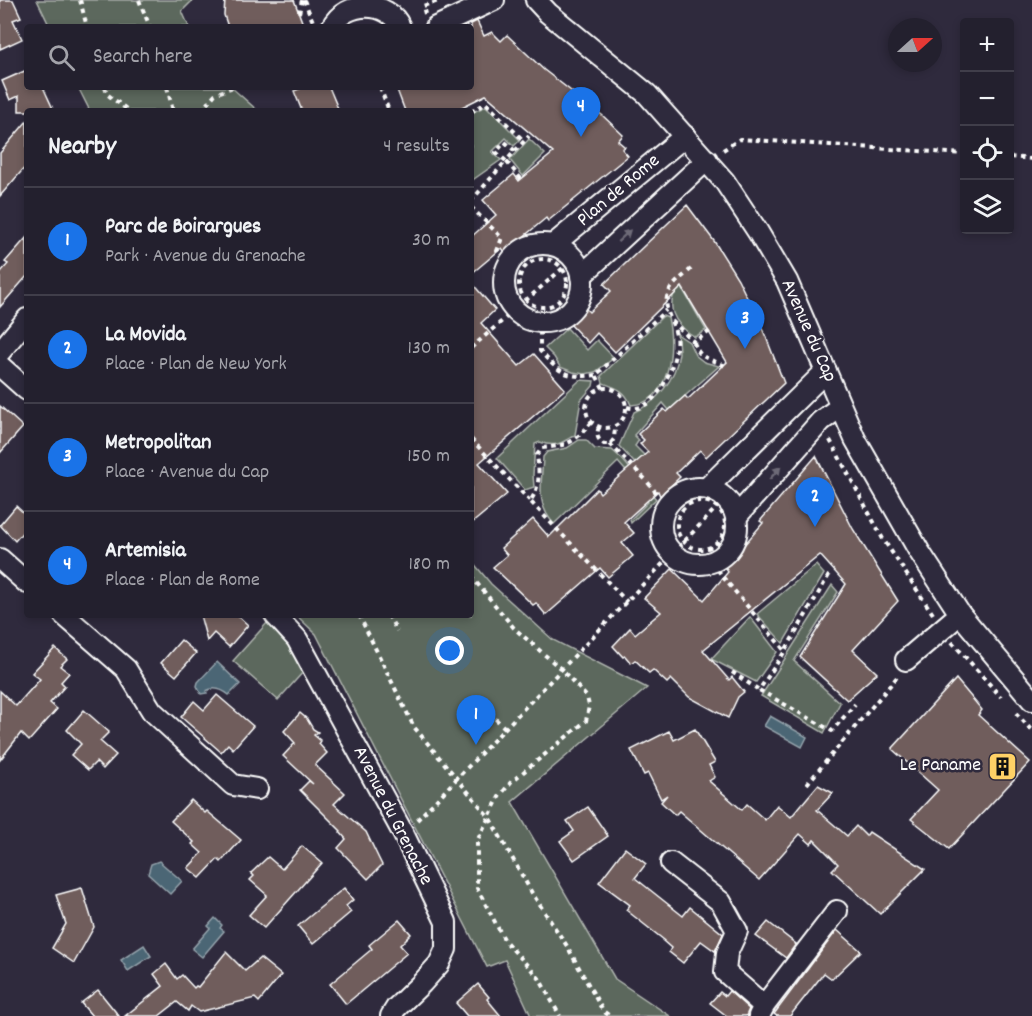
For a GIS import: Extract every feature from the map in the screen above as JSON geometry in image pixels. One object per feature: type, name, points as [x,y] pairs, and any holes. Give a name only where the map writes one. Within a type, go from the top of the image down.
[{"type":"street","points":[[385,7],[404,0]]},
{"type":"street","points":[[430,19],[494,0]]},
{"type":"street","name":"Avenue du Cap","points":[[536,0],[548,13],[647,94],[725,182],[787,281],[840,407],[870,466],[933,575],[960,614],[1032,700]]},
{"type":"street","points":[[333,24],[345,8],[365,1],[385,7],[393,14],[398,24]]},
{"type":"street","name":"Plan de Rome","points":[[685,136],[553,246],[568,253],[572,268],[707,160]]},
{"type":"street","points":[[553,246],[539,244],[526,248],[516,255],[508,266],[505,277],[504,290],[508,301],[520,305],[523,317],[540,322],[563,317],[579,299],[582,288],[572,268]]},
{"type":"street","points":[[0,352],[24,323]]},
{"type":"street","points":[[0,366],[24,387]]},
{"type":"street","points":[[707,488],[807,387],[826,371]]},
{"type":"street","points":[[730,519],[821,421],[840,407]]},
{"type":"street","points":[[707,488],[725,498],[730,519],[737,528],[735,539],[730,548],[713,562],[691,564],[672,554],[666,546],[660,526],[662,515],[666,505],[680,492],[707,488]]},
{"type":"street","points":[[0,559],[24,580]]},
{"type":"street","points":[[906,660],[960,614]]},
{"type":"street","points":[[67,618],[126,669],[152,711],[233,785],[257,789]]},
{"type":"street","name":"Avenue du Grenache","points":[[278,618],[297,639],[403,833],[446,922],[446,949],[439,964],[422,984],[396,1008],[392,1016]]},
{"type":"street","points":[[671,863],[721,902],[737,931],[727,953],[725,972],[761,1011],[837,911]]},
{"type":"path","points":[[80,0],[86,24]]},
{"type":"path","points":[[139,0],[149,24]]},
{"type":"path","points":[[299,13],[303,0]]},
{"type":"path","points":[[303,0],[314,24]]},
{"type":"path","points":[[430,19],[423,6],[442,0]]},
{"type":"path","points":[[106,90],[107,94],[125,108]]},
{"type":"path","points":[[168,90],[172,108]]},
{"type":"path","points":[[203,108],[215,94],[225,90]]},
{"type":"path","points":[[381,90],[388,108]]},
{"type":"path","points":[[474,110],[486,103],[524,141]]},
{"type":"path","points":[[474,197],[529,136]]},
{"type":"path","points":[[707,160],[740,139],[960,154]]},
{"type":"path","points":[[515,151],[506,141],[496,152],[506,160],[522,180]]},
{"type":"path","points":[[1014,157],[1032,159]]},
{"type":"path","points":[[474,210],[502,238],[497,251],[508,266]]},
{"type":"path","points":[[520,305],[522,293],[520,278],[528,265],[542,259],[572,268]]},
{"type":"path","points":[[520,305],[548,307],[562,299],[572,268]]},
{"type":"path","points":[[474,345],[520,305],[572,268]]},
{"type":"path","points":[[627,407],[633,409],[642,407],[664,386],[677,338],[666,310],[667,295],[670,289],[691,269]]},
{"type":"path","points":[[540,322],[540,351],[566,375],[578,378],[596,375],[666,310]]},
{"type":"path","points":[[672,321],[694,342],[696,351],[705,358],[725,366]]},
{"type":"path","points":[[694,342],[710,331]]},
{"type":"path","points":[[596,375],[603,388]]},
{"type":"path","points":[[603,388],[617,391],[627,407],[622,422],[615,427],[605,429],[592,422],[586,413],[588,399],[597,390],[603,388]]},
{"type":"path","points":[[821,421],[883,539],[935,617]]},
{"type":"path","points":[[530,501],[538,487],[537,455],[542,448],[564,446],[580,435],[592,422]]},
{"type":"path","points":[[599,427],[597,434],[599,441],[610,444],[626,458],[666,505]]},
{"type":"path","points":[[610,444],[614,439],[615,427]]},
{"type":"path","points":[[474,442],[627,602]]},
{"type":"path","points":[[693,502],[710,503],[730,519],[718,541],[705,548],[690,546],[684,542],[677,527],[681,512],[693,502]]},
{"type":"path","points":[[403,833],[457,780],[672,554]]},
{"type":"path","points":[[713,562],[722,576],[785,651]]},
{"type":"path","points":[[759,690],[785,651],[829,575]]},
{"type":"path","points":[[474,580],[514,628],[561,669],[587,697],[589,706],[585,721],[511,782],[499,797],[477,841],[477,888],[507,939],[539,978],[560,1016]]},
{"type":"path","points":[[360,618],[414,727],[489,818],[532,893],[567,946],[603,1011],[610,1016]]},
{"type":"path","points":[[390,618],[397,631]]},
{"type":"path","points":[[946,635],[1032,731]]},
{"type":"path","points":[[807,784],[894,682],[906,660]]},
{"type":"path","points":[[732,672],[832,731],[855,704]]},
{"type":"path","points":[[476,700],[505,728]]},
{"type":"green space","points":[[37,0],[193,0],[182,11],[188,24],[49,24]]},
{"type":"green space","points":[[80,90],[234,90],[255,108],[88,108]]},
{"type":"green space","points":[[486,106],[520,140],[514,146],[506,138],[492,152],[501,160],[474,179],[474,112]]},
{"type":"green space","points":[[529,139],[545,154],[523,176],[510,160]]},
{"type":"green space","points":[[679,283],[706,330],[695,337],[681,326],[673,313],[672,299]]},
{"type":"green space","points":[[663,316],[668,318],[671,344],[667,372],[655,395],[644,402],[631,405],[620,390],[603,383],[601,376]]},
{"type":"green space","points":[[567,328],[587,350],[597,340],[614,358],[595,372],[584,374],[560,367],[545,348]]},
{"type":"green space","points":[[677,334],[689,342],[695,355],[704,362],[719,366],[669,410],[663,403],[634,435],[639,440],[635,446],[644,455],[642,471],[619,446],[634,412],[650,403],[670,381],[679,353]]},
{"type":"green space","points":[[580,380],[594,381],[593,386],[581,400],[575,435],[558,444],[550,445],[540,442],[535,444],[534,487],[525,490],[497,458]]},
{"type":"green space","points":[[579,440],[586,440],[595,449],[612,450],[656,499],[631,523],[630,520],[648,502],[635,488],[638,485],[618,462],[554,524],[548,516],[541,493],[543,457],[547,452],[567,448]]},
{"type":"green space","points":[[474,564],[491,584],[553,640],[647,688],[512,802],[615,979],[670,1016],[531,1016],[505,960],[487,967],[316,634],[299,618],[474,618]]},
{"type":"green space","points":[[816,565],[824,574],[783,643],[757,614]]},
{"type":"green space","points":[[832,585],[838,592],[794,661],[840,703],[824,733],[761,696]]},
{"type":"green space","points":[[750,617],[777,652],[756,682],[711,659]]},
{"type":"green space","points":[[267,623],[294,646],[304,671],[278,700],[233,661]]},
{"type":"water","points":[[217,662],[240,684],[229,695],[215,688],[201,694],[197,686],[198,682]]},
{"type":"water","points":[[770,716],[807,737],[802,747],[764,726]]},
{"type":"water","points":[[159,861],[182,881],[170,894],[148,874],[151,864]]},
{"type":"water","points":[[215,918],[224,931],[202,957],[192,949],[210,928],[208,926]]},
{"type":"water","points":[[144,945],[151,956],[128,971],[121,960]]},
{"type":"building","points":[[0,0],[13,0],[21,17],[13,20],[22,39],[0,49]]},
{"type":"building","points":[[225,0],[294,0],[303,24],[227,24],[224,15]]},
{"type":"building","points":[[477,21],[484,36],[492,32],[501,41],[507,35],[544,70],[602,115],[623,135],[618,141],[625,147],[622,149],[628,156],[548,221],[546,218],[505,252],[502,248],[474,271],[474,234],[496,215],[483,200],[514,174],[519,181],[553,153],[486,95],[460,108],[404,108],[397,90],[474,90],[474,24],[471,24]]},
{"type":"building","points":[[24,71],[24,90],[44,90],[53,108],[24,108],[24,111],[19,111],[19,96],[10,100],[2,81]]},
{"type":"building","points":[[330,90],[338,108],[301,108],[294,91]]},
{"type":"building","points":[[24,125],[24,168],[0,196],[0,153]]},
{"type":"building","points":[[687,205],[714,241],[738,279],[766,337],[784,383],[706,457],[700,450],[676,473],[680,477],[660,496],[658,491],[624,522],[634,533],[622,543],[633,556],[608,577],[600,568],[546,615],[536,603],[533,605],[493,567],[507,555],[501,548],[533,519],[549,537],[597,489],[600,493],[648,452],[640,444],[644,440],[638,434],[664,409],[667,412],[685,396],[688,399],[727,362],[682,287],[615,352],[597,333],[588,343],[569,323],[585,308],[589,312],[611,291],[604,284]]},
{"type":"building","points":[[24,240],[24,279],[0,307],[0,273],[8,264],[5,262]]},
{"type":"building","points":[[474,286],[495,310],[481,323],[519,366],[534,354],[565,389],[479,463],[507,494],[474,522]]},
{"type":"building","points":[[0,406],[23,427],[0,453]]},
{"type":"building","points":[[816,456],[853,529],[898,601],[853,650],[877,673],[847,700],[800,657],[846,584],[820,555],[703,650],[729,680],[732,677],[744,692],[738,697],[728,718],[689,697],[671,679],[667,683],[653,670],[649,673],[635,660],[631,663],[625,656],[623,657],[613,646],[630,628],[635,634],[661,612],[644,598],[672,569],[704,600],[728,572],[725,567],[763,523],[760,521]]},
{"type":"building","points":[[16,506],[24,513],[24,530],[15,541],[0,525]]},
{"type":"building","points":[[201,618],[240,618],[248,625],[229,647],[214,633],[207,641]]},
{"type":"building","points":[[181,640],[196,653],[176,676],[161,663]]},
{"type":"building","points":[[55,648],[67,659],[60,666],[69,673],[61,682],[65,686],[50,703],[57,709],[29,741],[21,733],[0,760],[0,691],[16,706],[40,679],[32,673]]},
{"type":"building","name":"Le Paname","points":[[956,679],[982,710],[978,715],[1030,762],[949,849],[911,819],[938,790],[892,749]]},
{"type":"building","points":[[217,695],[253,726],[233,749],[228,744],[221,752],[181,717],[194,701],[204,710]]},
{"type":"building","points":[[84,710],[109,732],[100,741],[116,755],[103,769],[96,762],[88,770],[71,755],[81,744],[67,730]]},
{"type":"building","points":[[300,713],[318,732],[314,735],[321,741],[319,744],[327,753],[315,765],[345,793],[334,804],[366,832],[382,865],[368,879],[338,848],[346,839],[341,831],[300,790],[309,781],[313,784],[283,756],[295,743],[284,731]]},
{"type":"building","points":[[695,729],[715,762],[709,765],[715,777],[709,781],[742,810],[747,804],[765,820],[777,805],[791,817],[818,785],[833,793],[817,810],[847,836],[856,826],[866,836],[869,832],[925,869],[880,914],[832,870],[838,864],[814,840],[811,844],[800,834],[759,880],[679,811],[675,815],[661,802],[667,795],[661,799],[648,773],[644,775],[631,750],[669,731],[674,740]]},
{"type":"building","points":[[191,800],[241,840],[221,862],[218,859],[200,878],[188,868],[202,853],[192,844],[194,842],[171,821]]},
{"type":"building","points":[[588,807],[608,836],[574,860],[560,841],[574,831],[567,821]]},
{"type":"building","points":[[302,846],[322,863],[264,928],[249,915],[267,895],[250,880],[254,876],[251,873],[268,857],[282,869]]},
{"type":"building","points":[[625,848],[646,864],[635,878],[683,916],[690,907],[723,934],[715,951],[701,941],[683,963],[669,952],[671,948],[664,940],[626,910],[630,905],[599,882]]},
{"type":"building","points":[[82,888],[94,927],[74,963],[52,948],[66,924],[56,895]]},
{"type":"building","points":[[344,888],[353,900],[346,906],[351,912],[313,944],[298,926]]},
{"type":"building","points":[[399,920],[411,934],[400,945],[407,953],[346,1004],[330,984],[372,949],[369,945]]},
{"type":"building","points":[[768,922],[796,944],[786,958],[756,936]]},
{"type":"building","points":[[837,930],[861,951],[832,979],[824,973],[790,1016],[774,1014]]},
{"type":"building","points":[[226,952],[245,971],[260,958],[281,975],[259,1002],[255,998],[199,1012],[191,1006],[188,1011],[177,1002],[159,1016],[125,1016],[163,986],[154,974],[166,964],[177,979],[182,975],[194,988],[198,987]]},
{"type":"building","points":[[478,984],[501,1016],[467,1016],[456,1003]]},
{"type":"building","points":[[98,990],[119,1016],[92,1016],[81,1003]]},
{"type":"building","points":[[729,991],[749,1009],[746,1016],[727,1016],[710,1003],[720,992],[725,996]]},
{"type":"place","name":"Artemisia","points":[[581,137]]},
{"type":"place","name":"Metropolitan","points":[[745,349]]},
{"type":"place","name":"La Movida","points":[[815,527]]},
{"type":"place","name":"Parc de Boirargues","points":[[476,745]]},
{"type":"place","name":"Le Paname","points":[[1002,766]]}]
